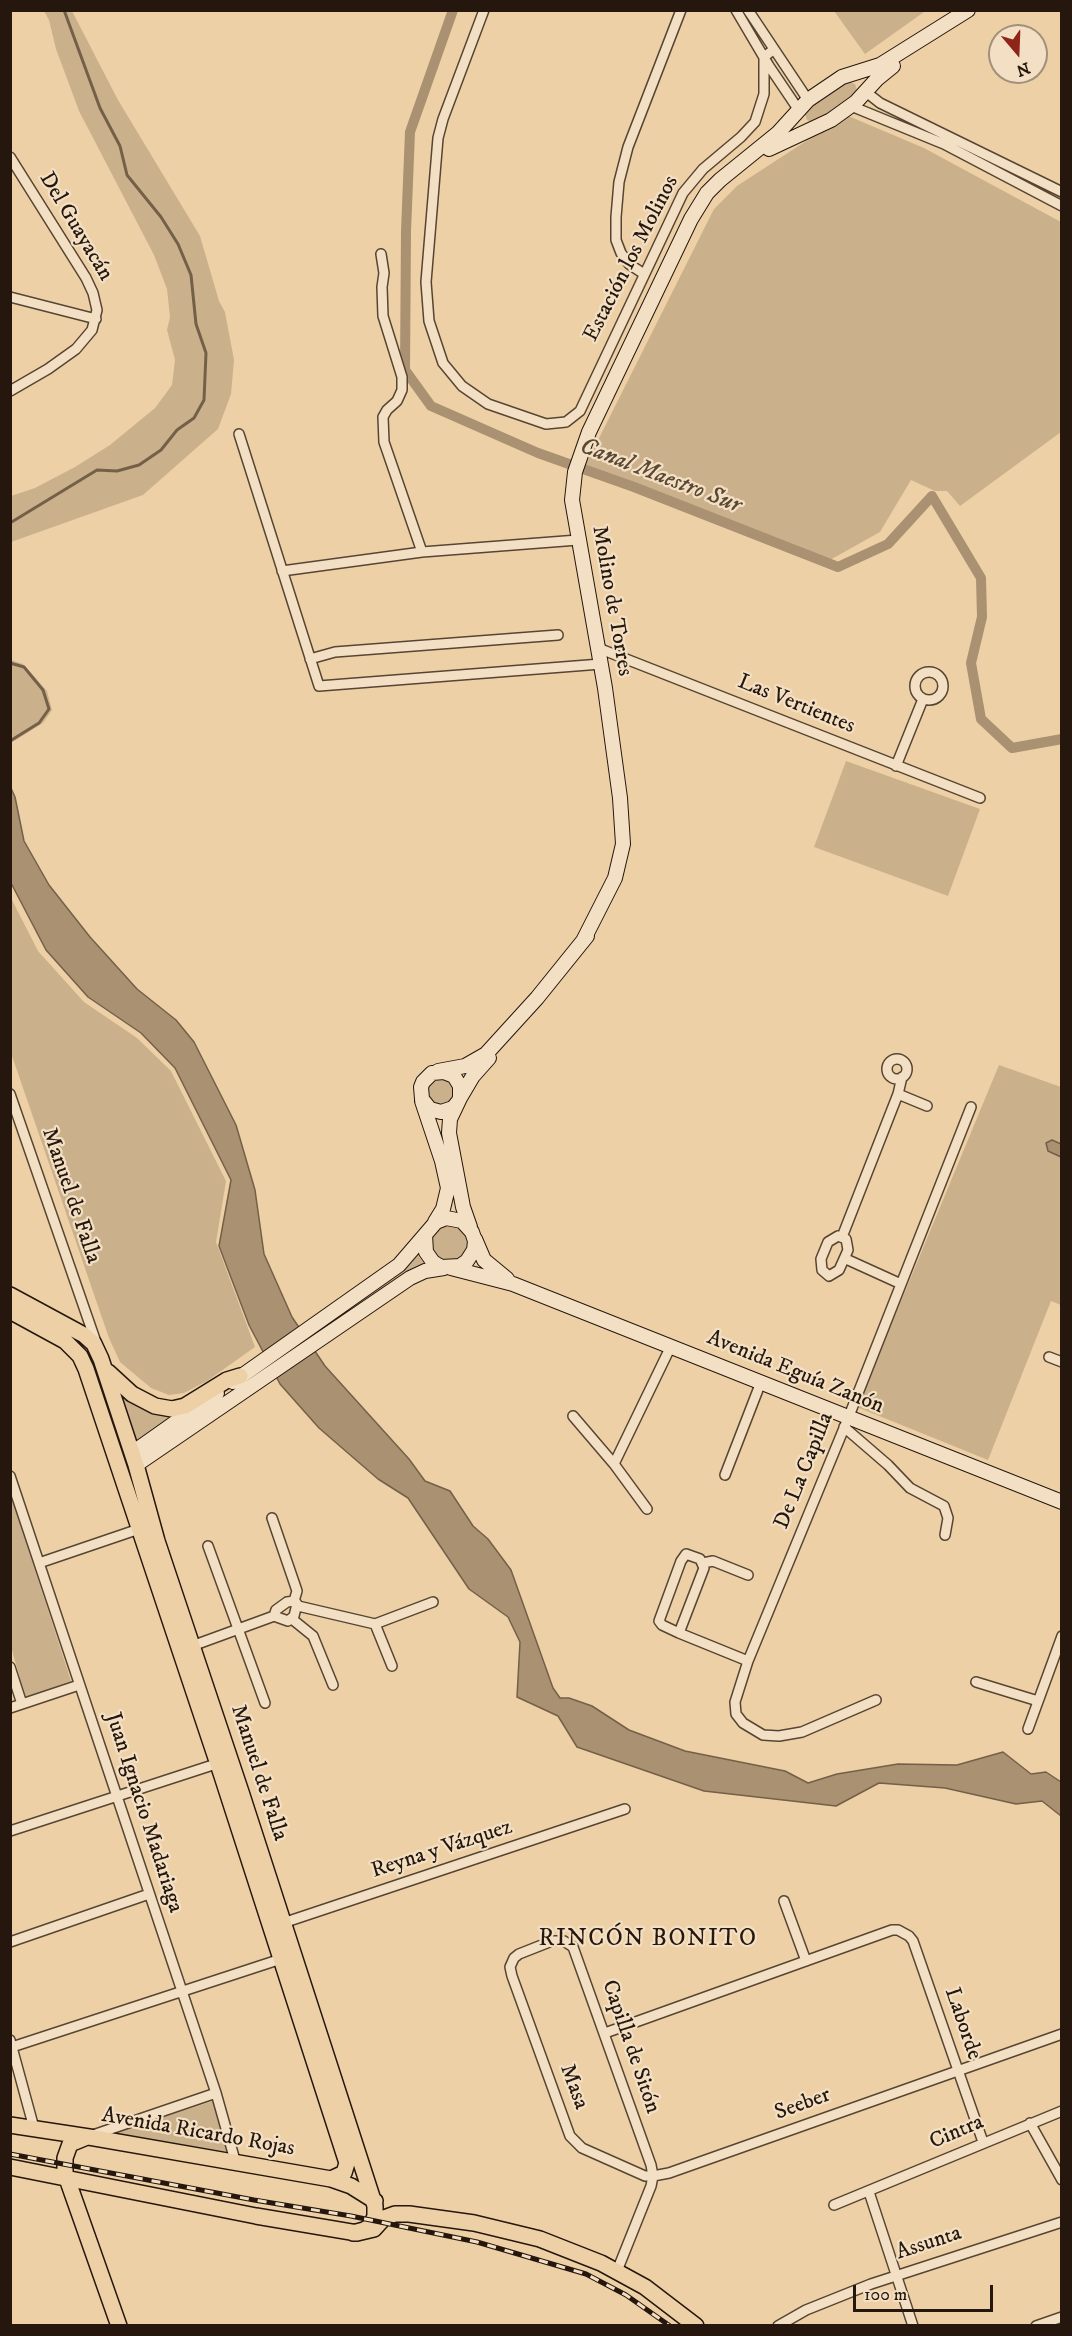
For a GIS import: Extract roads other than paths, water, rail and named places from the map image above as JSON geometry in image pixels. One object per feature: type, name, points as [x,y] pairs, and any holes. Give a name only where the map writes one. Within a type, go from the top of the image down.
[{"type":"main road","name":"Molino de Torres","points":[[746,161],[788,139],[818,127],[851,106],[881,75],[968,10]]},
{"type":"main road","name":"Molino de Torres","points":[[472,1233],[463,1207],[449,1139],[450,1119],[478,1069],[531,1009],[604,910],[624,866],[628,850],[625,813],[620,798],[601,664],[572,500],[575,472],[580,454],[601,399],[701,201],[720,180],[778,133],[803,105],[845,76],[875,68],[939,30]]},
{"type":"main road","points":[[845,76],[855,77],[866,92]]},
{"type":"main road","points":[[803,105],[804,124],[811,128],[818,127]]},
{"type":"main road","name":"Molino de Torres","points":[[438,1071],[465,1066],[486,1054],[527,1006],[537,998]]},
{"type":"main road","points":[[131,1460],[399,1265],[428,1230],[444,1209],[448,1188],[442,1161],[422,1099],[421,1087],[427,1077],[438,1071],[454,1076],[460,1086],[459,1100],[453,1108],[441,1112],[430,1109],[422,1099]]},
{"type":"main road","points":[[103,1364],[132,1394],[155,1406],[172,1409],[186,1406],[227,1380],[249,1376],[350,1318],[415,1275],[460,1266],[470,1258],[474,1250],[472,1233],[462,1221],[452,1218],[441,1219],[428,1230],[424,1247],[429,1258],[437,1266],[449,1268]]},
{"type":"main road","name":"Avenida Eguía Zanón","points":[[472,1233],[484,1260],[513,1284]]},
{"type":"main road","name":"Avenida Eguía Zanón","points":[[449,1268],[513,1284],[760,1382],[846,1422],[1062,1502]]},
{"type":"main road","name":"Manuel de Falla","points":[[10,1295],[77,1330],[94,1344],[103,1364],[156,1541],[192,1646],[224,1761]]},
{"type":"main road","points":[[10,1311],[56,1335],[87,1358],[131,1460],[137,1525]]},
{"type":"main road","name":"Manuel de Falla","points":[[76,1351],[86,1369],[137,1525],[224,1761],[287,1957],[347,2166],[341,2176],[331,2179]]},
{"type":"main road","name":"Manuel de Falla","points":[[287,1957],[373,2200]]},
{"type":"main road","name":"Avenida Ricardo Rojas","points":[[10,2125],[331,2179],[351,2186],[373,2200],[409,2214]]},
{"type":"main road","points":[[89,2137],[77,2139],[68,2147],[65,2164],[66,2179],[119,2325]]},
{"type":"main road","name":"Avenida Ricardo Rojas","points":[[10,2167],[353,2232],[371,2230],[391,2215],[409,2214],[474,2223],[540,2239],[581,2254],[645,2287],[696,2325]]},
{"type":"main road","points":[[353,2232],[366,2229],[372,2223],[375,2209],[373,2200]]},
{"type":"street","name":"Estación los Molinos","points":[[484,10],[446,110],[438,138],[426,282],[432,333],[439,356],[448,371],[462,386],[479,399],[537,422],[556,424],[566,422],[580,411],[687,186],[755,122],[764,94],[764,57]]},
{"type":"street","points":[[644,274],[629,264],[616,240],[619,182],[628,147],[681,10]]},
{"type":"street","points":[[736,10],[764,57],[803,105]]},
{"type":"street","points":[[748,10],[803,105]]},
{"type":"street","points":[[764,57],[772,50]]},
{"type":"street","points":[[866,92],[880,103],[917,121],[932,134],[1062,206]]},
{"type":"street","points":[[851,106],[914,131],[932,134],[1062,192]]},
{"type":"street","name":"Del Guayacán","points":[[10,157],[86,278],[95,301],[96,320]]},
{"type":"street","points":[[381,254],[384,273],[383,316],[402,377],[402,390],[397,401],[383,417],[384,442],[422,552]]},
{"type":"street","points":[[10,297],[96,320],[92,330],[76,349],[48,369],[10,391]]},
{"type":"street","points":[[238,434],[318,686],[601,664]]},
{"type":"street","points":[[282,571],[422,552],[578,540]]},
{"type":"street","points":[[310,659],[335,652],[558,635]]},
{"type":"street","name":"Las Vertientes","points":[[598,648],[980,798]]},
{"type":"street","points":[[896,766],[923,699]]},
{"type":"street","points":[[842,1237],[898,1094],[902,1077]]},
{"type":"street","name":"Manuel de Falla","points":[[10,1094],[14,1116],[87,1312],[103,1364]]},
{"type":"street","points":[[898,1094],[927,1106]]},
{"type":"street","name":"De La Capilla","points":[[876,1700],[802,1732],[779,1736],[763,1736],[743,1723],[736,1714],[735,1702],[747,1661],[846,1422],[971,1107]]},
{"type":"street","points":[[842,1237],[848,1244],[846,1259],[839,1270],[829,1276],[822,1270],[821,1259],[828,1242],[832,1238],[842,1237]]},
{"type":"street","points":[[846,1259],[901,1284]]},
{"type":"street","points":[[77,1330],[85,1320],[87,1312]]},
{"type":"street","points":[[614,1464],[671,1346]]},
{"type":"street","points":[[1049,1357],[1062,1362]]},
{"type":"street","points":[[725,1475],[760,1382]]},
{"type":"street","points":[[573,1416],[614,1464],[647,1509]]},
{"type":"street","points":[[846,1422],[910,1488],[944,1506],[948,1518],[945,1534]]},
{"type":"street","name":"Juan Ignacio Madariaga","points":[[10,1476],[216,2093],[236,2164]]},
{"type":"street","points":[[272,1518],[297,1591],[292,1619]]},
{"type":"street","points":[[39,1563],[137,1525]]},
{"type":"street","points":[[208,1546],[265,1703]]},
{"type":"street","points":[[679,1633],[704,1568],[703,1563],[694,1556],[686,1554],[681,1561],[659,1621],[662,1625],[679,1633],[747,1661]]},
{"type":"street","points":[[703,1563],[712,1561],[748,1575]]},
{"type":"street","points":[[274,1616],[276,1610],[287,1602],[375,1624],[433,1602]]},
{"type":"street","points":[[192,1646],[274,1616],[285,1621],[292,1619]]},
{"type":"street","points":[[292,1619],[313,1636],[333,1685]]},
{"type":"street","points":[[375,1624],[392,1666]]},
{"type":"street","points":[[1028,1730],[1062,1636]]},
{"type":"street","points":[[10,1667],[22,1704]]},
{"type":"street","points":[[976,1682],[1038,1701]]},
{"type":"street","points":[[10,1708],[79,1685]]},
{"type":"street","points":[[10,1831],[224,1761]]},
{"type":"street","name":"Reyna y Vázquez","points":[[277,1925],[626,1809]]},
{"type":"street","points":[[10,1942],[149,1894]]},
{"type":"street","points":[[605,2033],[806,1962],[784,1901]]},
{"type":"street","name":"Laborde","points":[[806,1962],[892,1930],[904,1932],[913,1941],[983,2142]]},
{"type":"street","name":"Capilla de Sitón","points":[[512,1963],[514,1958],[526,1950],[559,1941],[567,1943],[577,1955],[653,2176]]},
{"type":"street","points":[[34,2128],[11,2044],[287,1957]]},
{"type":"street","name":"Masa","points":[[512,1963],[512,1976],[573,2140],[582,2148],[638,2174],[653,2176]]},
{"type":"street","name":"Seeber","points":[[653,2176],[669,2173],[1062,2034]]},
{"type":"street","points":[[89,2137],[216,2093]]},
{"type":"street","name":"Cintra","points":[[834,2205],[1062,2111]]},
{"type":"street","points":[[1030,2123],[1062,2180]]},
{"type":"street","points":[[617,2271],[653,2176]]},
{"type":"street","points":[[868,2192],[913,2325]]},
{"type":"street","name":"Assunta","points":[[778,2325],[827,2301],[896,2275],[1062,2222]]},
{"type":"street","points":[[1036,2325],[1062,2317]]},
{"type":"waterway","points":[[10,523],[97,470],[117,471],[139,465],[161,450],[177,430],[194,418],[204,400],[206,353],[196,324],[191,275],[178,244],[161,217],[127,175],[120,146],[100,108],[64,10]]},
{"type":"waterway","name":"Canal Maestro Sur","points":[[453,10],[410,132],[406,231],[405,370],[431,406],[538,453],[634,487],[838,567],[888,544],[932,496],[981,578],[982,617],[971,663],[981,719],[1012,748],[1062,739]]},
{"type":"waterway","points":[[10,663],[24,667],[43,690],[49,709],[39,723],[10,741]]},
{"type":"railway","points":[[10,2154],[351,2216],[477,2242],[586,2274],[626,2295],[670,2326]]},
{"type":"district","name":"RINCÓN BONITO","points":[[648,1940]]}]
